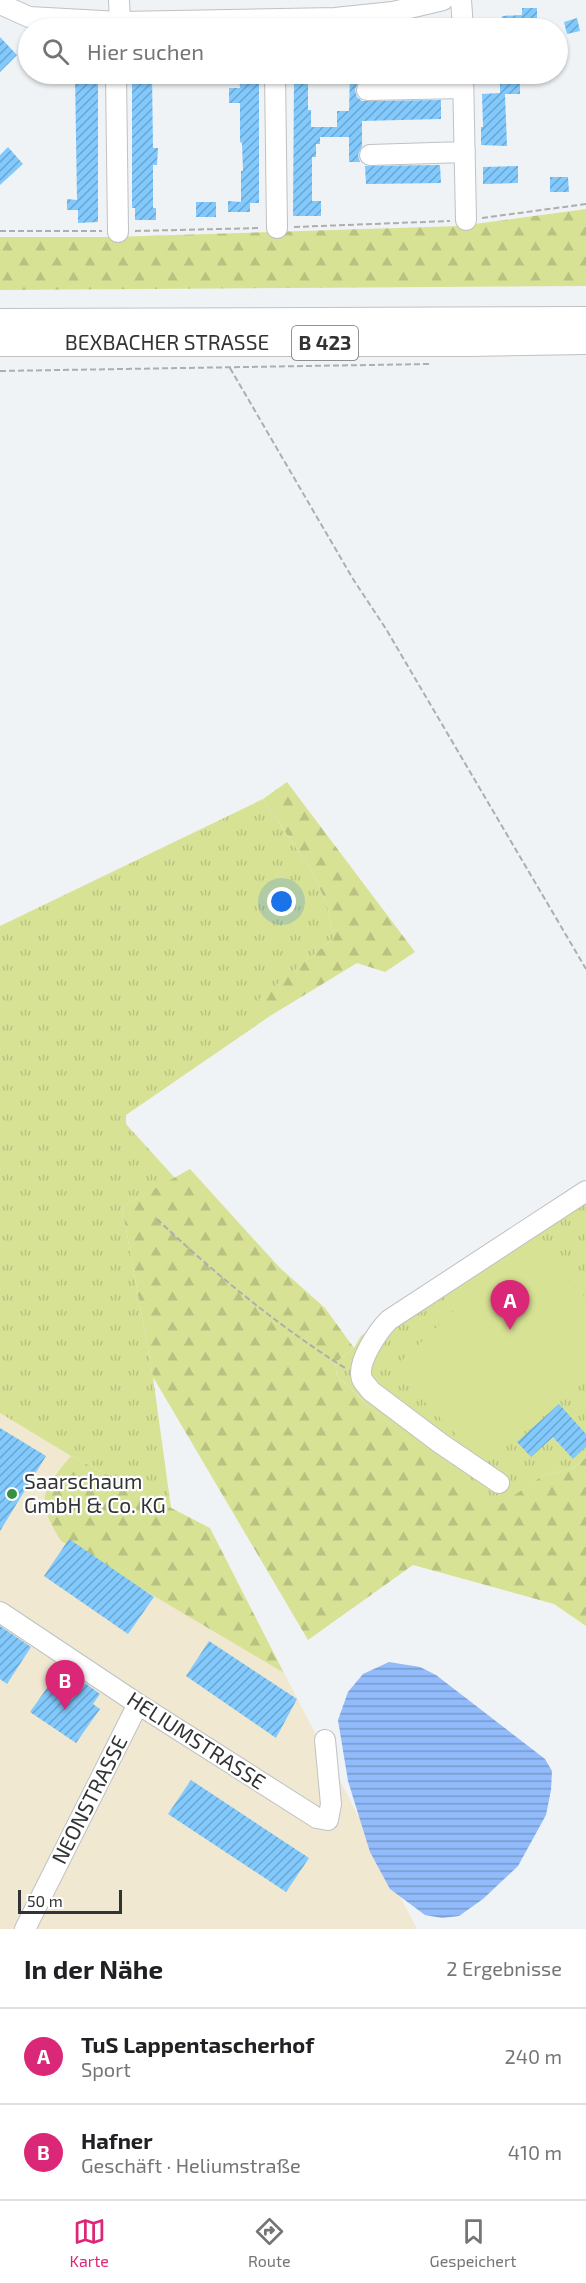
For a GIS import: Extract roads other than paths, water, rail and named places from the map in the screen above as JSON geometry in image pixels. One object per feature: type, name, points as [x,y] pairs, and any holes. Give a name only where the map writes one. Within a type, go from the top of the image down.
[{"type":"main road","name":"BEXBACHER STRASSE","points":[[0,322],[586,320]]},
{"type":"main road","name":"BEXBACHER STRASSE","points":[[0,343],[458,343],[586,340]]},
{"type":"street","points":[[117,18],[119,0]]},
{"type":"street","points":[[342,18],[365,16],[443,0]]},
{"type":"street","points":[[461,0],[462,18]]},
{"type":"street","points":[[0,4],[29,17],[41,18]]},
{"type":"street","points":[[116,84],[118,231]]},
{"type":"street","points":[[274,84],[277,228]]},
{"type":"street","points":[[367,90],[431,84]]},
{"type":"street","points":[[463,84],[466,220]]},
{"type":"street","points":[[370,155],[465,152]]},
{"type":"street","points":[[499,1484],[371,1391],[362,1379],[361,1368],[370,1345],[389,1320],[586,1191]]},
{"type":"street","name":"HELIUMSTRASSE","points":[[0,1612],[138,1704],[317,1818],[328,1820],[331,1804],[324,1740]]},
{"type":"street","name":"NEONSTRASSE","points":[[25,1929],[138,1704]]},
{"type":"water","points":[[389,1662],[420,1667],[436,1675],[545,1759],[552,1771],[546,1815],[518,1866],[483,1899],[459,1916],[442,1918],[425,1915],[390,1889],[370,1852],[348,1781],[338,1720],[348,1692],[363,1674]]},
{"type":"place","name":"TuS Lappentascherhof","points":[[510,1330]]},
{"type":"place","name":"Saarschaum GmbH & Co. KG","points":[[12,1494]]},
{"type":"place","name":"Hafner","points":[[65,1710]]}]
